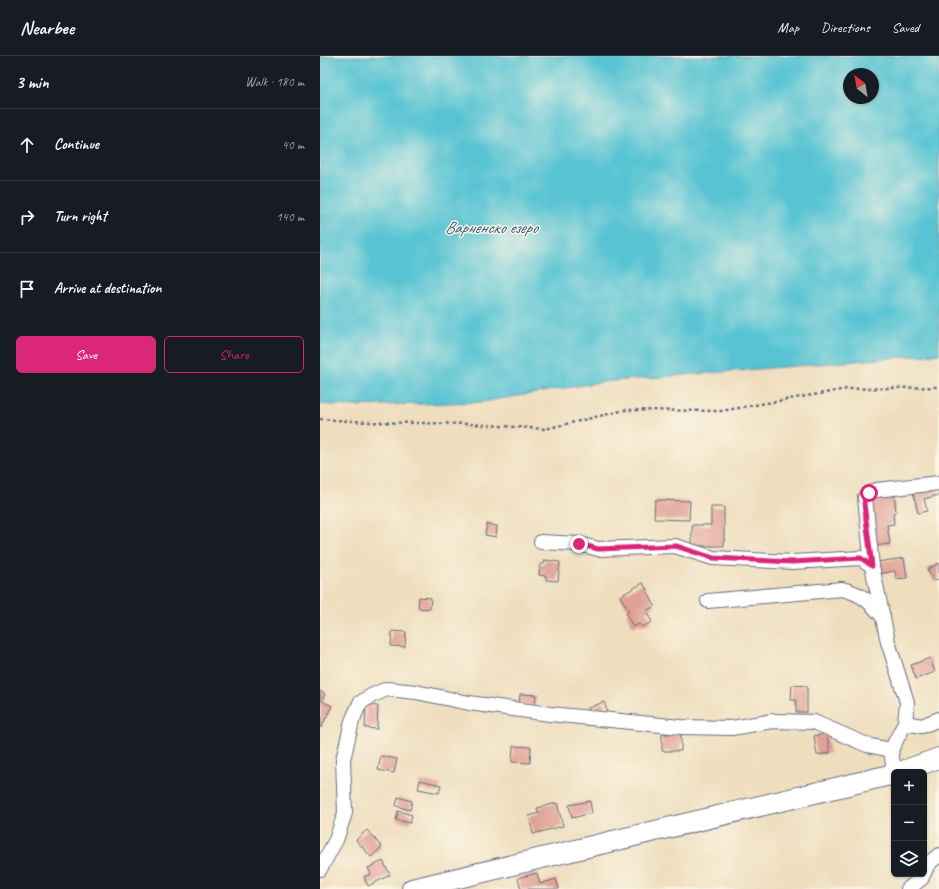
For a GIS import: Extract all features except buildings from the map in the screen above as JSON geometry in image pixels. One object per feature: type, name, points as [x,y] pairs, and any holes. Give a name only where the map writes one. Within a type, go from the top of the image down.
[{"type":"street","points":[[893,769],[891,750],[905,723],[907,702],[888,642],[872,566],[865,497],[869,493],[876,490],[939,483]]},
{"type":"street","points":[[541,542],[579,544],[598,549],[676,546],[713,558],[792,562],[861,558],[872,566]]},
{"type":"street","points":[[708,601],[842,589],[854,592],[868,600],[884,618]]},
{"type":"street","points":[[320,869],[336,840],[345,813],[343,760],[352,721],[360,703],[386,689],[416,692],[470,703],[550,714],[681,727],[732,728],[773,721],[814,722],[867,745],[891,750]]},
{"type":"street","points":[[905,723],[922,726],[939,719]]},
{"type":"street","points":[[908,769],[939,758]]},
{"type":"street","points":[[412,889],[891,774]]},
{"type":"street","points":[[908,889],[922,878],[928,864],[939,855]]},
{"type":"path","points":[[320,419],[367,422],[470,424],[545,429],[625,410],[721,410],[847,389],[939,387]]},
{"type":"water","name":"Варненско езеро","points":[[320,56],[939,56],[939,354],[601,382],[482,402],[351,406],[320,404]]},
{"type":"route","points":[[579,544],[598,549],[676,546],[713,558],[792,562],[861,558],[872,566],[864,504],[865,497],[869,493]]}]
